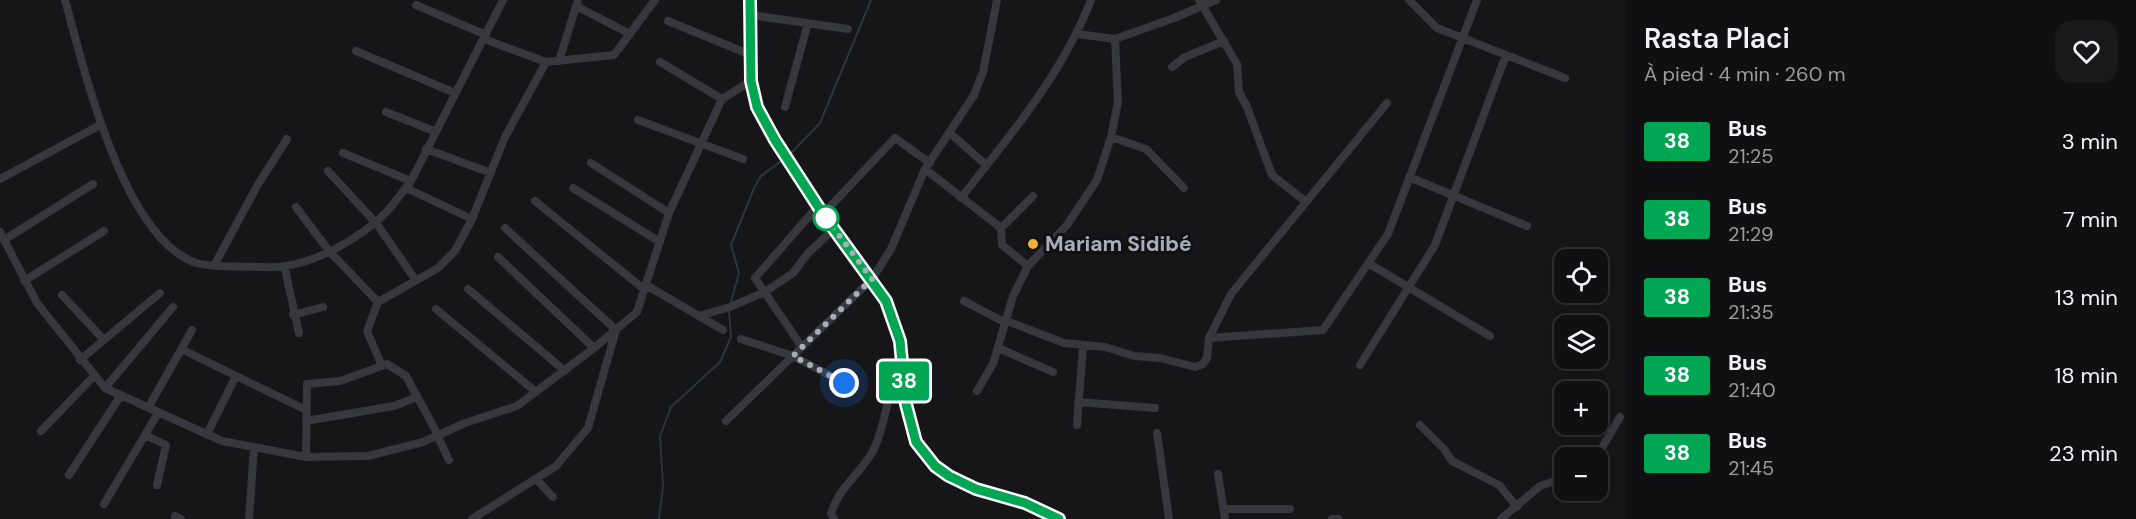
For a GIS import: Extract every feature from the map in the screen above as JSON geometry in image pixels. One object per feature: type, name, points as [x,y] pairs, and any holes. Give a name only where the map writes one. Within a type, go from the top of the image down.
[{"type":"street","points":[[65,0],[100,125],[137,203],[163,243],[196,263],[285,269],[329,251],[376,223],[409,184],[434,131],[503,0]]},
{"type":"street","points":[[416,4],[485,37],[546,62],[614,55],[655,0]]},
{"type":"street","points":[[750,0],[751,81],[757,107],[821,210],[872,279],[895,320],[902,356],[910,427],[916,442],[935,466],[976,489],[1025,503],[1059,519]]},
{"type":"street","points":[[726,421],[872,279],[891,249],[927,166],[974,95],[982,72],[997,0]]},
{"type":"street","points":[[961,198],[1036,102],[1077,34],[1091,0]]},
{"type":"street","points":[[1077,34],[1115,39],[1201,3],[1216,0]]},
{"type":"street","points":[[1409,0],[1437,28],[1565,78]]},
{"type":"street","points":[[1209,338],[1323,330],[1388,234],[1476,0]]},
{"type":"street","points":[[559,61],[577,3],[630,34]]},
{"type":"street","points":[[1201,3],[1237,64],[1239,92],[1247,107],[1272,175],[1306,202]]},
{"type":"street","points":[[751,15],[848,29]]},
{"type":"street","points":[[668,21],[751,55]]},
{"type":"street","points":[[785,106],[808,23]]},
{"type":"street","points":[[977,391],[993,364],[1013,296],[1028,266],[1068,225],[1097,180],[1111,137],[1118,102],[1115,39]]},
{"type":"street","points":[[1172,67],[1185,57],[1224,41]]},
{"type":"street","points":[[356,51],[455,93]]},
{"type":"street","points":[[1360,365],[1435,245],[1506,55]]},
{"type":"street","points":[[382,366],[367,331],[378,302],[438,268],[455,251],[472,219],[505,137],[546,62]]},
{"type":"street","points":[[660,62],[722,99]]},
{"type":"street","points":[[0,231],[24,281],[80,360],[105,388],[222,441],[306,457],[368,456],[423,442],[465,423],[517,406],[594,348],[637,312],[669,213],[722,99],[751,81]]},
{"type":"street","points":[[963,301],[1006,322],[1064,343],[1105,347],[1134,356],[1160,358],[1195,367],[1207,358],[1209,338],[1231,294],[1387,103]]},
{"type":"street","points":[[386,112],[434,131]]},
{"type":"street","points":[[638,120],[743,159]]},
{"type":"street","points":[[0,179],[100,125]]},
{"type":"street","points":[[950,133],[986,165]]},
{"type":"street","points":[[1111,137],[1146,149],[1184,188]]},
{"type":"street","points":[[802,347],[755,278],[895,138],[961,198],[1001,228]]},
{"type":"street","points":[[215,264],[257,186],[287,140]]},
{"type":"street","points":[[426,149],[491,173]]},
{"type":"street","points":[[344,153],[409,184],[472,219]]},
{"type":"street","points":[[591,163],[669,213]]},
{"type":"street","points":[[328,171],[376,223],[415,279]]},
{"type":"street","points":[[1409,177],[1527,226]]},
{"type":"street","points":[[4,240],[93,184]]},
{"type":"street","points":[[573,188],[660,242]]},
{"type":"street","points":[[1028,266],[1002,245],[1001,228],[1033,195]]},
{"type":"street","points":[[535,201],[646,287],[723,330]]},
{"type":"street","points":[[296,207],[329,251],[378,302]]},
{"type":"street","points":[[505,228],[616,330]]},
{"type":"street","points":[[699,316],[730,307],[765,292],[793,273],[808,253],[834,229]]},
{"type":"street","points":[[24,281],[104,231]]},
{"type":"street","points":[[498,257],[594,348]]},
{"type":"street","points":[[1368,263],[1490,336]]},
{"type":"street","points":[[285,269],[293,315],[299,333]]},
{"type":"street","points":[[468,289],[565,370]]},
{"type":"street","points":[[80,360],[160,293]]},
{"type":"street","points":[[62,295],[104,340]]},
{"type":"street","points":[[105,388],[173,307]]},
{"type":"street","points":[[293,315],[323,307]]},
{"type":"street","points":[[436,309],[536,392]]},
{"type":"street","points":[[148,408],[192,330]]},
{"type":"street","points":[[472,519],[556,466],[588,428],[616,330]]},
{"type":"street","points":[[741,339],[793,356],[844,383]]},
{"type":"street","points":[[1077,425],[1083,346]]},
{"type":"street","points":[[998,348],[1053,372]]},
{"type":"street","points":[[181,350],[306,410]]},
{"type":"street","points":[[834,519],[831,514],[834,502],[872,452],[882,431],[891,389],[902,356]]},
{"type":"street","points":[[306,457],[307,384],[340,381],[387,364],[406,376],[449,460]]},
{"type":"street","points":[[40,431],[94,376]]},
{"type":"street","points":[[207,434],[236,376]]},
{"type":"street","points":[[69,474],[121,395]]},
{"type":"street","points":[[306,421],[394,406],[417,397]]},
{"type":"street","points":[[1078,402],[1155,408]]},
{"type":"street","points":[[104,504],[158,412]]},
{"type":"street","points":[[1602,447],[1620,417]]},
{"type":"street","points":[[1420,425],[1444,449],[1452,461],[1499,486],[1516,507]]},
{"type":"street","points":[[1157,433],[1169,519]]},
{"type":"street","points":[[145,435],[166,445],[157,485]]},
{"type":"street","points":[[249,519],[254,447]]},
{"type":"street","points":[[1218,474],[1225,519]]},
{"type":"street","points":[[536,479],[553,497]]},
{"type":"street","points":[[1501,519],[1540,486],[1554,481]]},
{"type":"street","points":[[1224,509],[1290,509]]},
{"type":"street","points":[[1332,519],[1338,519]]},
{"type":"waterway","points":[[790,154],[820,123],[871,0]]},
{"type":"waterway","points":[[730,305],[739,273],[731,245],[761,176],[785,158]]},
{"type":"waterway","points":[[659,519],[663,486],[660,436],[671,407],[720,362],[731,337],[729,310]]},
{"type":"bus line","name":"38","points":[[750,0],[751,81],[757,107],[775,140],[823,214],[886,301],[895,320],[900,341],[906,404],[910,427],[916,442],[935,466],[949,476],[976,489],[1025,503],[1059,519]]},
{"type":"place","name":"Mariam Sidibé","points":[[1033,244]]},
{"type":"route","points":[[826,218],[823,214],[872,279],[793,356],[844,383]]}]
